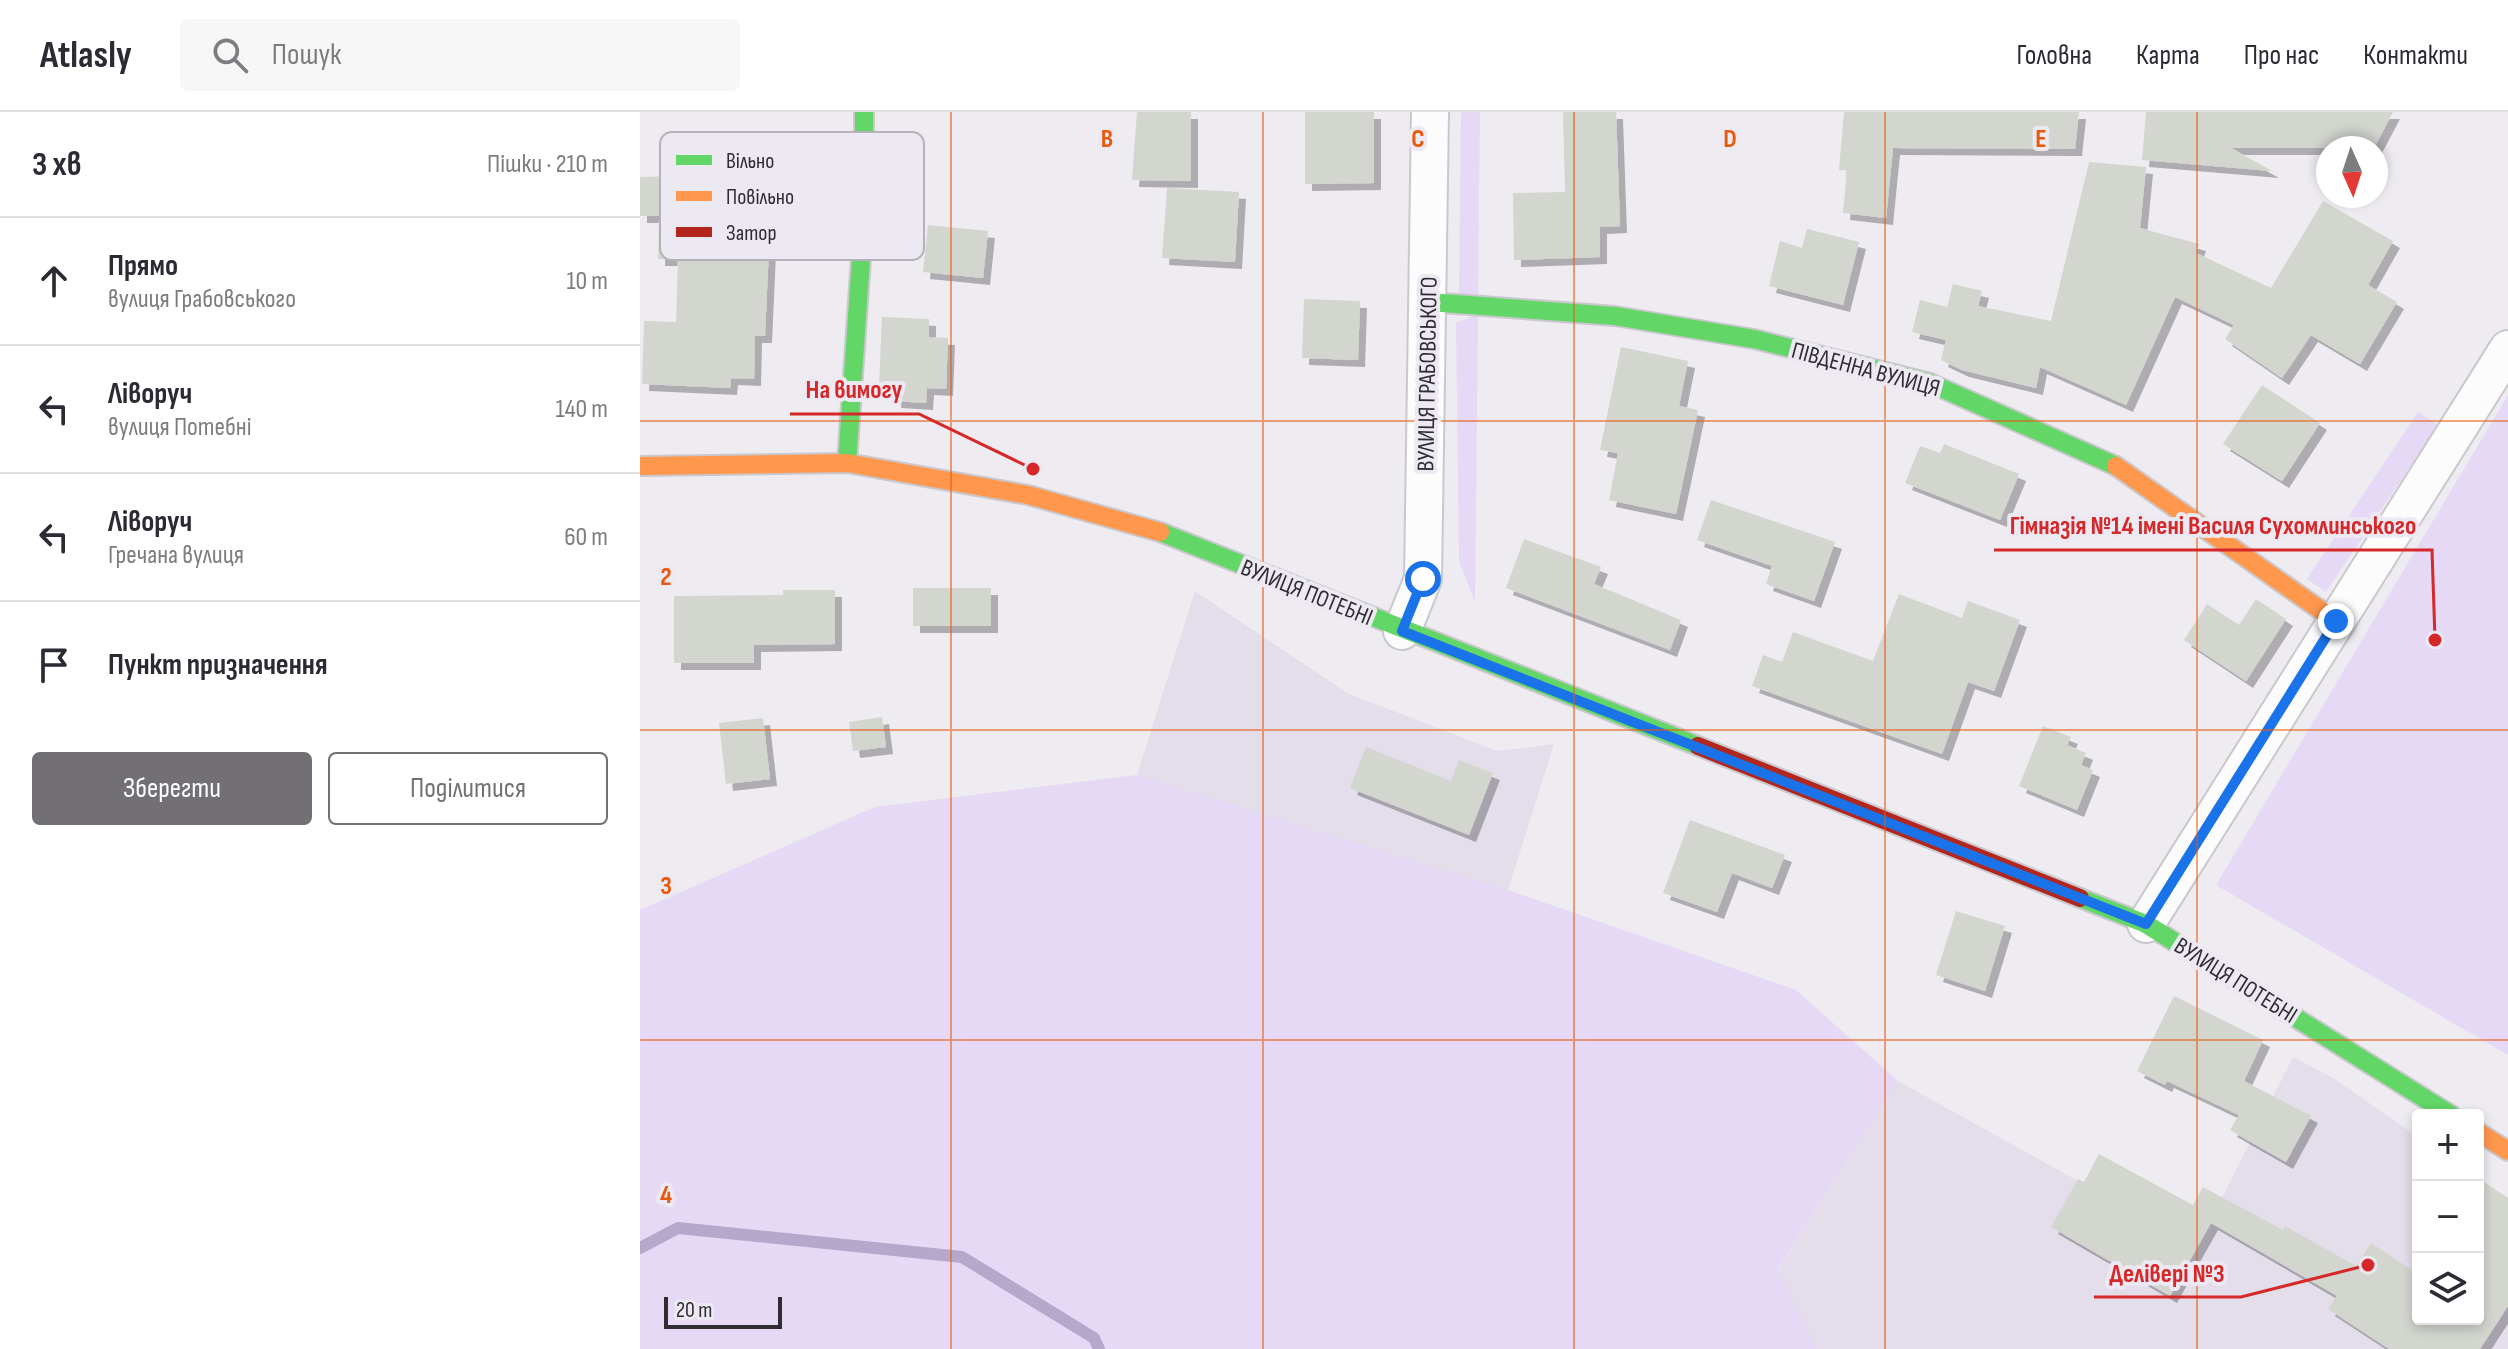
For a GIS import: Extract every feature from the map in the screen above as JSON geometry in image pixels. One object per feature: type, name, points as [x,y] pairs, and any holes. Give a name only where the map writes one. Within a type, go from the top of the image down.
[{"type":"street","name":"ВУЛИЦЯ ГРАБОВСЬКОГО","points":[[1402,631],[1423,579],[1430,112]]},
{"type":"street","points":[[847,463],[861,260]]},
{"type":"street","name":"ПІВДЕННА ВУЛИЦЯ","points":[[1429,302],[1615,316],[1754,339],[1930,383],[2115,465],[2336,621]]},
{"type":"street","points":[[2146,924],[2508,349]]},
{"type":"street","name":"ВУЛИЦЯ ПОТЕБНІ","points":[[640,466],[847,463],[1028,495],[1146,526],[1402,631],[2146,924],[2441,1109]]},
{"type":"street","points":[[2484,1136],[2508,1151]]},
{"type":"shaded area","points":[[1461,112],[1480,112],[1478,296],[1459,296]]},
{"type":"shaded area","points":[[1478,314],[1475,602],[1459,561],[1456,323]]},
{"type":"shaded area","points":[[2508,395],[2508,1055],[2216,885]]},
{"type":"shaded area","points":[[2418,412],[2438,425],[2326,592],[2307,579]]},
{"type":"shaded area","points":[[1195,591],[1347,693],[1497,751],[1554,744],[1508,890],[1137,775]]},
{"type":"shaded area","points":[[1137,775],[1508,890],[1796,990],[1898,1081],[1778,1269],[1817,1349],[640,1349],[640,910],[875,807]]},
{"type":"shaded area","points":[[2293,1057],[2333,1078],[2412,1133],[2412,1325],[2484,1325],[2484,1182],[2508,1198],[2508,1349],[1817,1349],[1778,1270],[1898,1081],[2197,1247]]},
{"type":"building","points":[[1137,112],[1191,112],[1191,181],[1132,180]]},
{"type":"building","points":[[1305,112],[1374,112],[1374,183],[1305,184]]},
{"type":"building","points":[[1563,112],[1616,112],[1620,226],[1600,227],[1600,257],[1514,260],[1513,193],[1565,192]]},
{"type":"building","points":[[1844,112],[2079,112],[2075,149],[1893,148],[1886,218],[1843,213],[1847,170],[1839,170]]},
{"type":"building","points":[[2146,112],[2393,112],[2380,136],[2316,136],[2316,148],[2231,148],[2272,171],[2142,160]]},
{"type":"building","points":[[2089,162],[2146,167],[2140,228],[2199,244],[2196,253],[2271,288],[2319,208],[2335,208],[2393,241],[2368,285],[2397,302],[2360,364],[2311,335],[2282,378],[2225,339],[2234,325],[2175,297],[2126,405],[2040,367],[2036,388],[1962,370],[1941,360],[1946,340],[1912,332],[1920,300],[1947,307],[1953,284],[1982,291],[1978,306],[2051,321]]},
{"type":"building","points":[[660,176],[660,216],[640,216],[640,177]]},
{"type":"building","points":[[1167,188],[1239,192],[1235,262],[1162,258]]},
{"type":"building","points":[[659,222],[660,222],[660,259]]},
{"type":"building","points":[[928,225],[988,231],[983,278],[923,272]]},
{"type":"building","points":[[1807,229],[1859,242],[1843,305],[1769,286],[1780,241],[1802,248]]},
{"type":"building","points":[[678,260],[768,260],[765,336],[755,336],[754,379],[731,378],[730,388],[642,384],[644,321],[676,322]]},
{"type":"building","points":[[1304,299],[1360,301],[1358,360],[1302,358]]},
{"type":"building","points":[[882,317],[929,319],[929,337],[948,338],[946,389],[927,388],[926,403],[894,401],[895,387],[879,386]]},
{"type":"building","points":[[1621,347],[1688,361],[1679,406],[1698,410],[1676,514],[1609,500],[1618,453],[1600,450]]},
{"type":"building","points":[[2262,385],[2320,423],[2282,481],[2223,444]]},
{"type":"building","points":[[1944,444],[2019,474],[2000,520],[1905,483],[1920,446],[1940,453]]},
{"type":"building","points":[[1711,500],[1835,542],[1814,601],[1766,584],[1772,566],[1697,540]]},
{"type":"building","points":[[1524,539],[1601,567],[1594,584],[1681,620],[1670,650],[1506,588]]},
{"type":"building","points":[[913,588],[991,588],[991,626],[913,626]]},
{"type":"building","points":[[783,590],[835,590],[835,644],[754,645],[754,663],[674,663],[674,596],[783,595]]},
{"type":"building","points":[[1899,594],[1962,618],[1968,601],[2020,620],[1994,691],[1968,682],[1942,754],[1752,686],[1763,655],[1782,662],[1793,632],[1873,661]]},
{"type":"building","points":[[2256,599],[2286,619],[2246,681],[2184,640],[2207,604],[2239,625]]},
{"type":"building","points":[[882,717],[886,747],[853,751],[849,722]]},
{"type":"building","points":[[763,718],[770,779],[726,784],[719,723]]},
{"type":"building","points":[[2043,726],[2071,737],[2067,745],[2086,753],[2081,765],[2093,770],[2077,810],[2019,786]]},
{"type":"building","points":[[1366,747],[1451,781],[1459,760],[1493,773],[1469,835],[1350,788]]},
{"type":"building","points":[[1690,820],[1785,855],[1772,888],[1732,873],[1717,912],[1663,893]]},
{"type":"building","points":[[1956,911],[2005,926],[1985,991],[1936,975]]},
{"type":"building","points":[[2174,996],[2263,1040],[2244,1081],[2311,1116],[2286,1162],[2230,1130],[2239,1115],[2167,1081],[2165,1085],[2137,1071]]},
{"type":"building","points":[[2099,1154],[2193,1205],[2203,1187],[2283,1230],[2285,1226],[2356,1266],[2371,1243],[2412,1270],[2412,1325],[2484,1325],[2484,1182],[2508,1198],[2508,1306],[2480,1349],[2389,1349],[2328,1309],[2337,1296],[2211,1223],[2170,1296],[2051,1227],[2078,1179],[2084,1182]]},
{"type":"waterway","points":[[640,1248],[678,1228],[962,1257],[1094,1338],[1099,1349]]},
{"type":"traffic: fast","points":[[864,112],[864,132]]},
{"type":"traffic: fast","points":[[847,463],[861,260]]},
{"type":"traffic: fast","points":[[1429,302],[1615,316],[1754,339],[1930,383],[2116,466]]},
{"type":"traffic: fast","points":[[1160,532],[1698,746]]},
{"type":"traffic: fast","points":[[2080,898],[2146,924],[2441,1109]]},
{"type":"traffic: slow","points":[[640,466],[847,463],[1028,495],[1160,532]]},
{"type":"traffic: slow","points":[[2116,466],[2336,621]]},
{"type":"traffic: slow","points":[[2484,1136],[2508,1151]]},
{"type":"traffic: jam","points":[[1698,746],[2080,898]]},
{"type":"place","name":"На вимогу","points":[[1033,469]]},
{"type":"place","name":"Гімназія №14 імені Василя Сухомлинського","points":[[2435,640]]},
{"type":"place","name":"Делівері №3","points":[[2368,1265]]},
{"type":"route","points":[[1423,579],[1402,631],[2146,924],[2336,621]]}]
